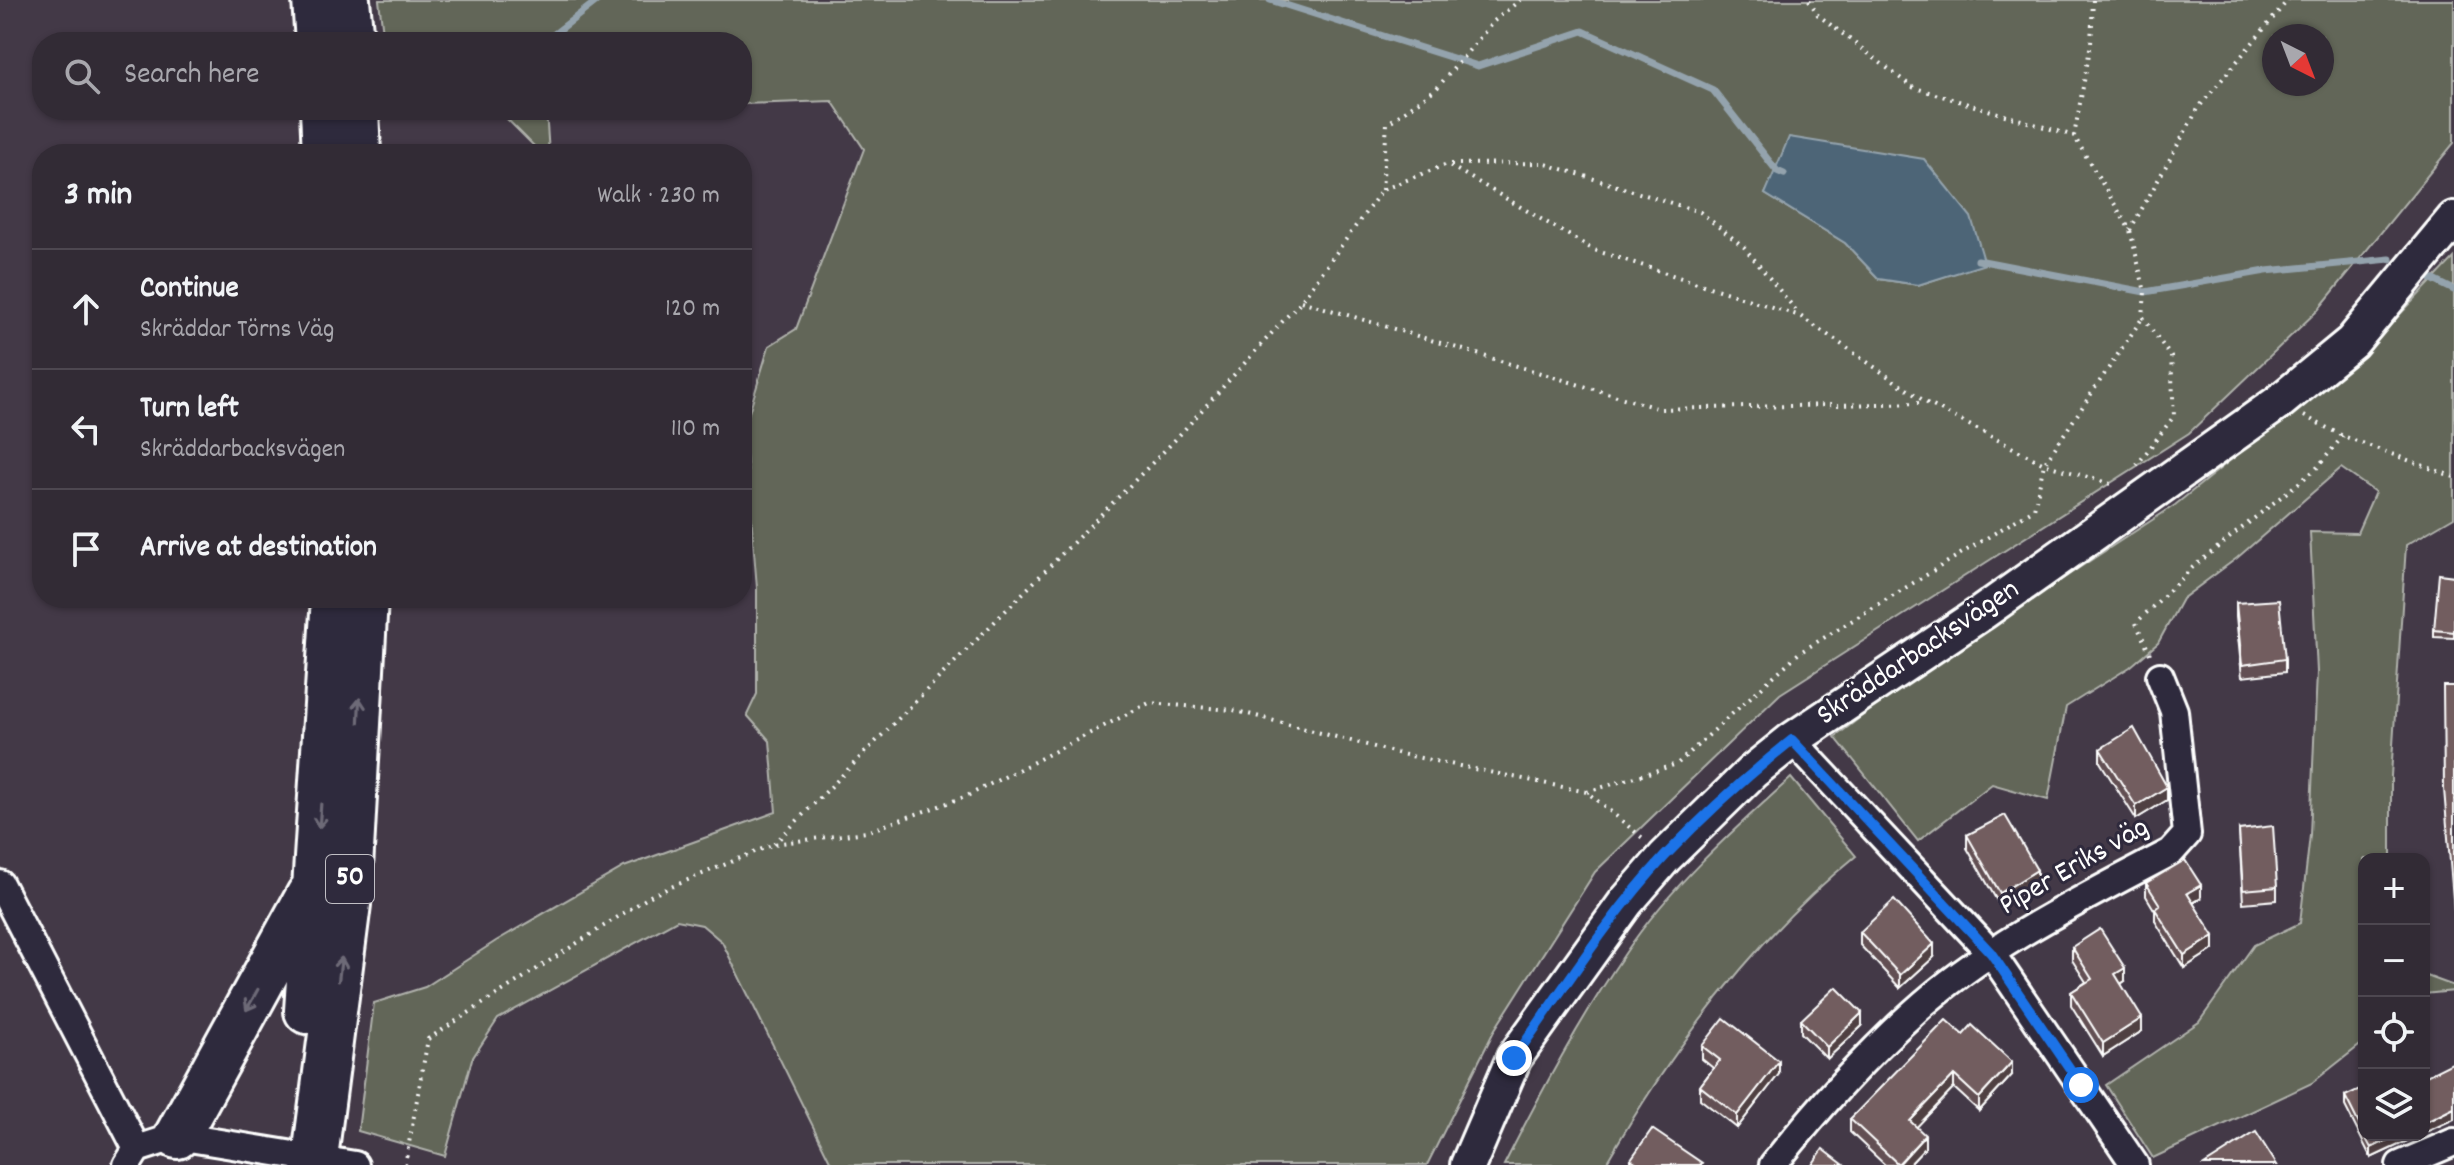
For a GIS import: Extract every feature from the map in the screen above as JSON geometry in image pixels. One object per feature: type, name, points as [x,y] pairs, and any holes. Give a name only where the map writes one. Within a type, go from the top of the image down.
[{"type":"highway","points":[[315,0],[317,32]]},
{"type":"highway","points":[[347,0],[350,32]]},
{"type":"highway","points":[[323,120],[325,144]]},
{"type":"highway","points":[[356,120],[358,144]]},
{"type":"highway","name":"50","points":[[313,1162],[316,883],[333,608]]},
{"type":"highway","name":"50","points":[[313,1162],[348,904],[364,608]]},
{"type":"highway","points":[[147,1150],[316,883]]},
{"type":"street","name":"Skräddarbacksvägen","points":[[1468,1165],[1514,1058],[1626,902],[1665,857],[1752,772],[1792,740],[1983,612],[2130,494],[2278,403],[2352,342],[2454,219]]},
{"type":"street","name":"Piper Eriks väg","points":[[1773,1165],[1809,1120],[1913,1012],[1991,953],[2171,852],[2187,834],[2174,711],[2160,676]]},
{"type":"street","points":[[1792,740],[1991,953],[2135,1165]]},
{"type":"street","points":[[0,884],[80,1044],[147,1150],[313,1162]]},
{"type":"street","points":[[2400,1165],[2454,1142]]},
{"type":"path","points":[[774,844],[1173,442],[1301,301],[1382,190],[1387,124],[1437,88],[1494,21],[1520,0]]},
{"type":"path","points":[[1809,0],[1818,15],[1912,87],[2074,136]]},
{"type":"path","points":[[1587,792],[1677,764],[1799,653],[2034,509],[2044,464],[2143,317],[2145,292],[2130,230],[2074,136],[2091,43],[2093,0]]},
{"type":"path","points":[[2130,230],[2199,107],[2288,0]]},
{"type":"path","points":[[1382,190],[1447,164],[1543,163],[1700,212],[1744,247],[1800,316],[1927,403],[2044,464],[2130,494],[2174,416],[2171,357],[2143,317]]},
{"type":"path","points":[[1447,164],[1594,250],[1800,316]]},
{"type":"path","points":[[1301,301],[1660,409],[1927,403]]},
{"type":"path","points":[[2278,403],[2343,436],[2454,477]]},
{"type":"path","points":[[2160,676],[2136,623],[2216,548],[2316,469],[2343,436]]},
{"type":"path","points":[[405,1165],[428,1039],[652,895],[774,844],[866,832],[967,796],[1149,703],[1233,710],[1401,754],[1587,792],[1665,857]]},
{"type":"shaded area","points":[[379,0],[2454,0],[2454,143],[2318,310],[2189,433],[1780,694],[1595,872],[1495,1029],[1427,1165],[832,1165],[722,942],[702,925],[677,920],[498,1019],[472,1059],[445,1156],[358,1131],[374,1003],[425,987],[496,941],[624,867],[776,812],[770,741],[747,715],[757,694],[752,402],[769,346],[796,329],[864,149],[832,101],[752,104],[752,32],[383,32]],"holes":[[[1777,171],[1985,263],[1918,285],[1879,279],[1845,243],[1765,194]]]},
{"type":"shaded area","points":[[508,120],[547,120],[548,144],[532,144]]},
{"type":"shaded area","points":[[2454,258],[2454,517],[2406,545],[2391,776],[2391,853],[2358,853],[2358,1047],[2312,1083],[2153,1158],[2106,1085],[2199,1022],[2254,945],[2300,923],[2310,835],[2317,672],[2310,532],[2357,533],[2375,492],[2341,468],[2237,558],[2182,599],[2158,643],[2130,667],[2066,707],[2048,800],[1992,784],[1918,841],[1835,737],[1908,680],[2175,505],[2362,354]]},
{"type":"shaded area","points":[[1791,778],[1856,856],[1783,923],[1717,999],[1658,1080],[1605,1165],[1504,1165],[1577,1030],[1643,928],[1703,860]]},
{"type":"shaded area","points":[[2430,977],[2454,986],[2454,991],[2430,993]]},
{"type":"water","points":[[1789,137],[1924,159],[1971,217],[1985,264],[1918,285],[1879,279],[1845,243],[1765,194]]},
{"type":"building","points":[[2439,574],[2454,576],[2454,632],[2434,630]]},
{"type":"building","points":[[2279,600],[2285,659],[2242,665],[2236,603]]},
{"type":"building","points":[[2443,686],[2454,686],[2454,911],[2444,789]]},
{"type":"building","points":[[2134,728],[2167,787],[2136,806],[2100,749]]},
{"type":"building","points":[[2005,815],[2037,870],[2000,893],[1967,835]]},
{"type":"building","points":[[2273,826],[2277,887],[2243,890],[2239,830]]},
{"type":"building","points":[[2185,860],[2201,885],[2187,893],[2214,936],[2184,955],[2155,909],[2160,905],[2146,883]]},
{"type":"building","points":[[1894,900],[1934,944],[1900,975],[1860,932]]},
{"type":"building","points":[[2100,929],[2125,968],[2115,974],[2142,1018],[2103,1043],[2071,992],[2092,979],[2072,947]]},
{"type":"building","points":[[1836,987],[1862,1013],[1827,1047],[1801,1020]]},
{"type":"building","points":[[1724,1018],[1779,1061],[1737,1115],[1700,1086],[1720,1060],[1702,1046]]},
{"type":"building","points":[[1946,1020],[1963,1035],[1972,1025],[2012,1062],[1979,1098],[1954,1075],[1910,1121],[1925,1135],[1898,1164],[1850,1119]]},
{"type":"building","points":[[2454,1062],[2454,1108],[2430,1120],[2430,1074]]},
{"type":"building","points":[[2358,1090],[2358,1122],[2345,1096]]},
{"type":"building","points":[[1652,1129],[1702,1163],[1640,1165],[1631,1159]]},
{"type":"building","points":[[2256,1132],[2277,1165],[2204,1165]]},
{"type":"building","points":[[2367,1141],[2386,1141],[2371,1148]]},
{"type":"building","points":[[1823,1149],[1844,1165],[1812,1165]]},
{"type":"waterway","points":[[557,32],[598,0]]},
{"type":"waterway","points":[[1270,0],[1478,66],[1583,31],[1713,90],[1777,171],[1784,174]]},
{"type":"waterway","points":[[1978,260],[2145,292],[2266,271],[2390,259]]},
{"type":"waterway","points":[[2430,278],[2454,290]]},
{"type":"route","points":[[1514,1058],[1626,902],[1665,857],[1752,772],[1792,740],[1991,953],[2081,1085]]}]
